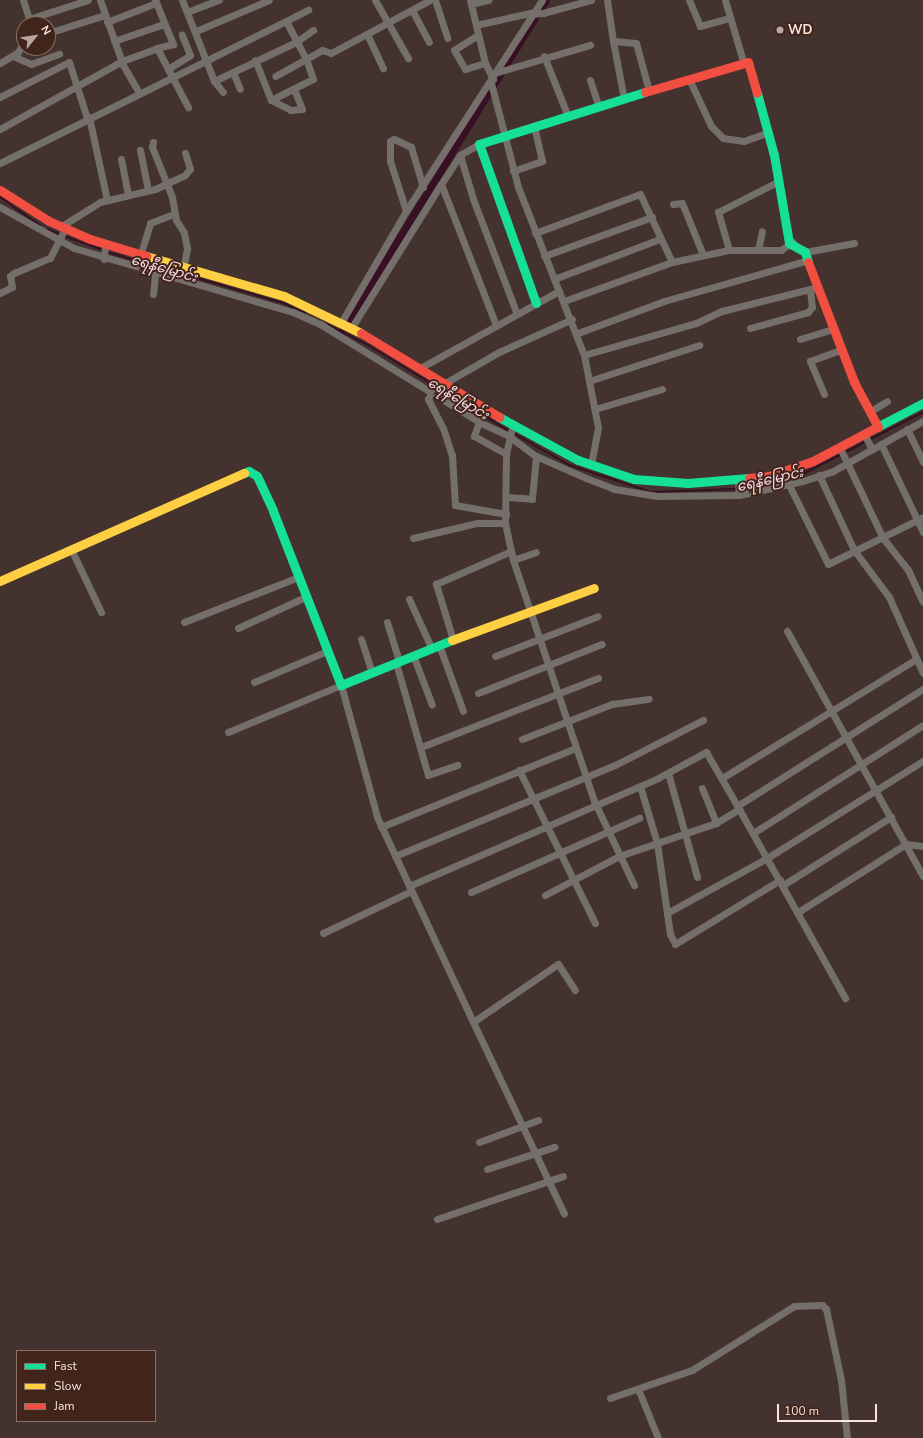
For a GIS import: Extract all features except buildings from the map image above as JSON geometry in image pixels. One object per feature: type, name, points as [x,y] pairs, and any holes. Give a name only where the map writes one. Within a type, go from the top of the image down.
[{"type":"street","points":[[23,0],[30,19],[88,0]]},
{"type":"street","points":[[100,0],[122,62],[139,93]]},
{"type":"street","points":[[182,0],[196,30],[214,81],[223,92]]},
{"type":"street","points":[[187,12],[219,0]]},
{"type":"street","points":[[196,30],[269,0]]},
{"type":"street","points":[[375,0],[408,58]]},
{"type":"street","points":[[275,76],[322,50],[331,53],[430,0]]},
{"type":"street","points":[[435,0],[447,38]]},
{"type":"street","points":[[489,0],[470,2],[485,63],[492,83],[513,171],[544,256],[578,333],[584,355],[596,409],[598,428],[591,465]]},
{"type":"street","points":[[342,321],[406,211],[500,72],[533,13],[542,0]]},
{"type":"street","points":[[476,25],[533,13],[543,13],[591,0]]},
{"type":"street","points":[[607,0],[612,41],[624,99]]},
{"type":"street","points":[[689,0],[700,26],[730,18]]},
{"type":"street","points":[[725,0],[745,61],[775,183],[788,246],[804,259],[813,290],[832,329],[839,350],[869,412],[872,448]]},
{"type":"street","points":[[0,129],[122,62],[157,48],[173,44],[155,1],[106,18],[56,31]]},
{"type":"street","points":[[0,163],[88,117],[206,61],[308,10]]},
{"type":"street","points":[[412,10],[429,42]]},
{"type":"street","points":[[271,100],[313,79],[306,59],[286,21]]},
{"type":"street","points":[[114,41],[164,24]]},
{"type":"street","points":[[214,81],[255,60],[296,42],[313,30]]},
{"type":"street","points":[[367,34],[383,69]]},
{"type":"street","points":[[168,69],[190,55],[182,35]]},
{"type":"street","points":[[478,35],[454,50],[465,69],[485,63]]},
{"type":"street","points":[[612,41],[636,43],[649,91]]},
{"type":"street","points":[[500,72],[544,56],[590,45]]},
{"type":"street","points":[[157,48],[188,107]]},
{"type":"street","points":[[0,63],[13,56],[16,52]]},
{"type":"street","points":[[13,56],[31,64],[59,54]]},
{"type":"street","points":[[544,56],[567,114]]},
{"type":"street","points":[[255,60],[271,100],[291,110],[302,109],[294,89]]},
{"type":"street","points":[[352,327],[460,155],[479,144],[503,134],[534,126],[567,114],[599,107],[745,61]]},
{"type":"street","points":[[0,97],[69,62],[88,117],[107,200]]},
{"type":"street","points":[[233,72],[240,89]]},
{"type":"street","points":[[689,79],[711,126],[723,138],[735,142],[763,133]]},
{"type":"street","points":[[590,80],[599,107]]},
{"type":"street","points":[[513,171],[542,161],[534,126]]},
{"type":"street","points":[[406,211],[390,161],[390,141],[394,139],[411,147],[423,187]]},
{"type":"street","points":[[153,142],[152,147],[167,184],[174,214],[186,242],[184,264]]},
{"type":"street","points":[[479,144],[536,303]]},
{"type":"street","points":[[140,150],[148,190]]},
{"type":"street","points":[[0,293],[12,287],[10,276],[14,273],[50,258],[58,242],[62,228],[107,200],[167,184],[189,172],[185,153]]},
{"type":"street","points":[[460,155],[517,314]]},
{"type":"street","points":[[121,159],[128,195]]},
{"type":"street","points":[[729,250],[718,212],[775,183]]},
{"type":"street","points":[[441,184],[496,325]]},
{"type":"street","points":[[0,190],[62,228],[106,244],[184,264],[284,296],[342,321],[445,383],[511,431],[536,456],[614,489],[657,496],[739,495],[789,485],[820,475],[881,444],[923,420]]},
{"type":"street","points":[[535,233],[638,194],[644,198],[660,239],[672,262]]},
{"type":"street","points":[[673,204],[682,203],[703,255]]},
{"type":"street","points":[[0,208],[58,242],[104,257],[293,312],[344,338],[479,422],[511,431],[591,465],[634,479],[656,482],[738,482],[792,470],[841,449],[923,403]]},
{"type":"street","points":[[141,252],[150,223],[174,214]]},
{"type":"street","points":[[544,256],[652,217]]},
{"type":"street","points":[[758,250],[762,231]]},
{"type":"street","points":[[554,279],[660,239]]},
{"type":"street","points":[[578,333],[664,301],[854,243]]},
{"type":"street","points":[[104,257],[106,244]]},
{"type":"street","points":[[564,301],[672,262],[729,250],[758,250],[788,246]]},
{"type":"street","points":[[153,294],[157,258]]},
{"type":"street","points":[[750,328],[808,312],[812,307],[813,290]]},
{"type":"street","points":[[584,355],[696,323],[722,311],[813,290]]},
{"type":"street","points":[[420,368],[559,291]]},
{"type":"street","points":[[445,383],[499,352],[572,319]]},
{"type":"street","points":[[800,339],[832,329]]},
{"type":"street","points":[[589,380],[699,344]]},
{"type":"street","points":[[824,394],[810,361],[839,350]]},
{"type":"street","points":[[596,409],[662,389]]},
{"type":"street","points":[[432,392],[428,399],[443,428],[452,455],[455,505],[506,514]]},
{"type":"street","points":[[869,412],[887,401]]},
{"type":"street","points":[[479,422],[474,436],[506,454]]},
{"type":"street","points":[[907,429],[923,462]]},
{"type":"street","points":[[511,431],[506,454],[506,528],[513,560],[538,638],[595,803],[634,885]]},
{"type":"street","points":[[881,444],[920,519],[923,532]]},
{"type":"street","points":[[841,449],[848,461],[883,538],[908,570],[923,602]]},
{"type":"street","points":[[506,497],[532,498],[536,456]]},
{"type":"street","points":[[0,581],[249,471],[258,476],[327,651],[343,684],[381,827],[564,1214]]},
{"type":"street","points":[[820,475],[854,550],[882,585],[923,673]]},
{"type":"street","points":[[656,482],[656,494]]},
{"type":"street","points":[[738,482],[739,495]]},
{"type":"street","points":[[789,485],[828,564],[920,519]]},
{"type":"street","points":[[413,538],[477,523],[506,528]]},
{"type":"street","points":[[71,549],[101,612]]},
{"type":"street","points":[[453,640],[436,584],[511,551]]},
{"type":"street","points":[[513,560],[536,552]]},
{"type":"street","points":[[184,622],[298,576]]},
{"type":"street","points":[[228,732],[435,646],[529,610],[594,588]]},
{"type":"street","points":[[238,628],[305,597]]},
{"type":"street","points":[[409,599],[435,646],[463,711]]},
{"type":"street","points":[[495,656],[538,638],[598,616]]},
{"type":"street","points":[[387,622],[429,776],[457,765]]},
{"type":"street","points":[[787,631],[877,790],[923,876]]},
{"type":"street","points":[[361,639],[372,673]]},
{"type":"street","points":[[478,693],[602,644]]},
{"type":"street","points":[[254,682],[327,651]]},
{"type":"street","points":[[413,655],[432,705]]},
{"type":"street","points":[[722,778],[916,659]]},
{"type":"street","points":[[421,747],[598,678]]},
{"type":"street","points":[[545,895],[619,856],[716,823],[846,737],[923,689]]},
{"type":"street","points":[[522,739],[612,704],[649,699]]},
{"type":"street","points":[[395,856],[641,753],[703,720]]},
{"type":"street","points":[[753,833],[923,725]]},
{"type":"street","points":[[381,827],[576,748]]},
{"type":"street","points":[[323,933],[410,888],[544,825],[640,786],[668,773],[706,752],[798,912],[845,998]]},
{"type":"street","points":[[667,913],[767,858],[923,761]]},
{"type":"street","points":[[519,770],[531,799],[557,852],[595,923]]},
{"type":"street","points":[[668,773],[686,833],[696,877]]},
{"type":"street","points":[[640,786],[655,844],[670,934],[678,944],[891,817]]},
{"type":"street","points":[[702,788],[716,823]]},
{"type":"street","points":[[471,892],[557,852],[639,818]]},
{"type":"street","points":[[798,912],[906,844],[923,846]]},
{"type":"street","points":[[473,1022],[558,964],[575,990]]},
{"type":"street","points":[[479,1142],[538,1120]]},
{"type":"street","points":[[487,1169],[554,1147]]},
{"type":"street","points":[[437,1219],[563,1176]]},
{"type":"street","points":[[610,1398],[692,1370],[794,1306],[822,1305],[826,1309],[840,1380],[847,1438]]},
{"type":"street","points":[[638,1389],[658,1438]]},
{"type":"waterway","points":[[341,332],[546,0]]},
{"type":"waterway","name":"ရေနီမြောင်း","points":[[0,197],[41,226]]},
{"type":"waterway","name":"ရေနီမြောင်း","points":[[47,229],[60,234]]},
{"type":"waterway","name":"ရေနီမြောင်း","points":[[64,236],[103,250]]},
{"type":"waterway","name":"ရေနီမြောင်း","points":[[107,252],[154,266]]},
{"type":"waterway","name":"ရေနီမြောင်း","points":[[159,267],[283,303],[305,313]]},
{"type":"waterway","name":"ရေနီမြောင်း","points":[[328,325],[368,345],[509,431]]},
{"type":"waterway","name":"ရေနီမြောင်း","points":[[740,489],[801,475],[923,412]]},
{"type":"waterway","name":"ရေနီမြောင်း","points":[[513,433],[569,465],[651,492],[736,489]]},
{"type":"traffic: fast","points":[[536,303],[479,144],[645,92]]},
{"type":"traffic: fast","points":[[757,93],[774,155],[789,243],[805,252],[808,262]]},
{"type":"traffic: fast","points":[[877,427],[923,403]]},
{"type":"traffic: fast","points":[[499,417],[578,460],[634,479],[688,483],[749,478]]},
{"type":"traffic: fast","points":[[244,473],[249,471],[257,476],[273,511],[341,685],[452,640]]},
{"type":"traffic: slow","points":[[146,256],[284,296],[361,333]]},
{"type":"traffic: slow","points":[[0,581],[244,473]]},
{"type":"traffic: slow","points":[[452,640],[594,588]]},
{"type":"traffic: jam","points":[[645,92],[748,62],[757,93]]},
{"type":"traffic: jam","points":[[0,190],[49,221],[90,239],[146,256]]},
{"type":"traffic: jam","points":[[808,262],[854,382],[878,427]]},
{"type":"traffic: jam","points":[[361,333],[499,417]]},
{"type":"traffic: jam","points":[[749,478],[769,476],[813,461],[877,427]]},
{"type":"place","name":"WD","points":[[780,30]]}]
